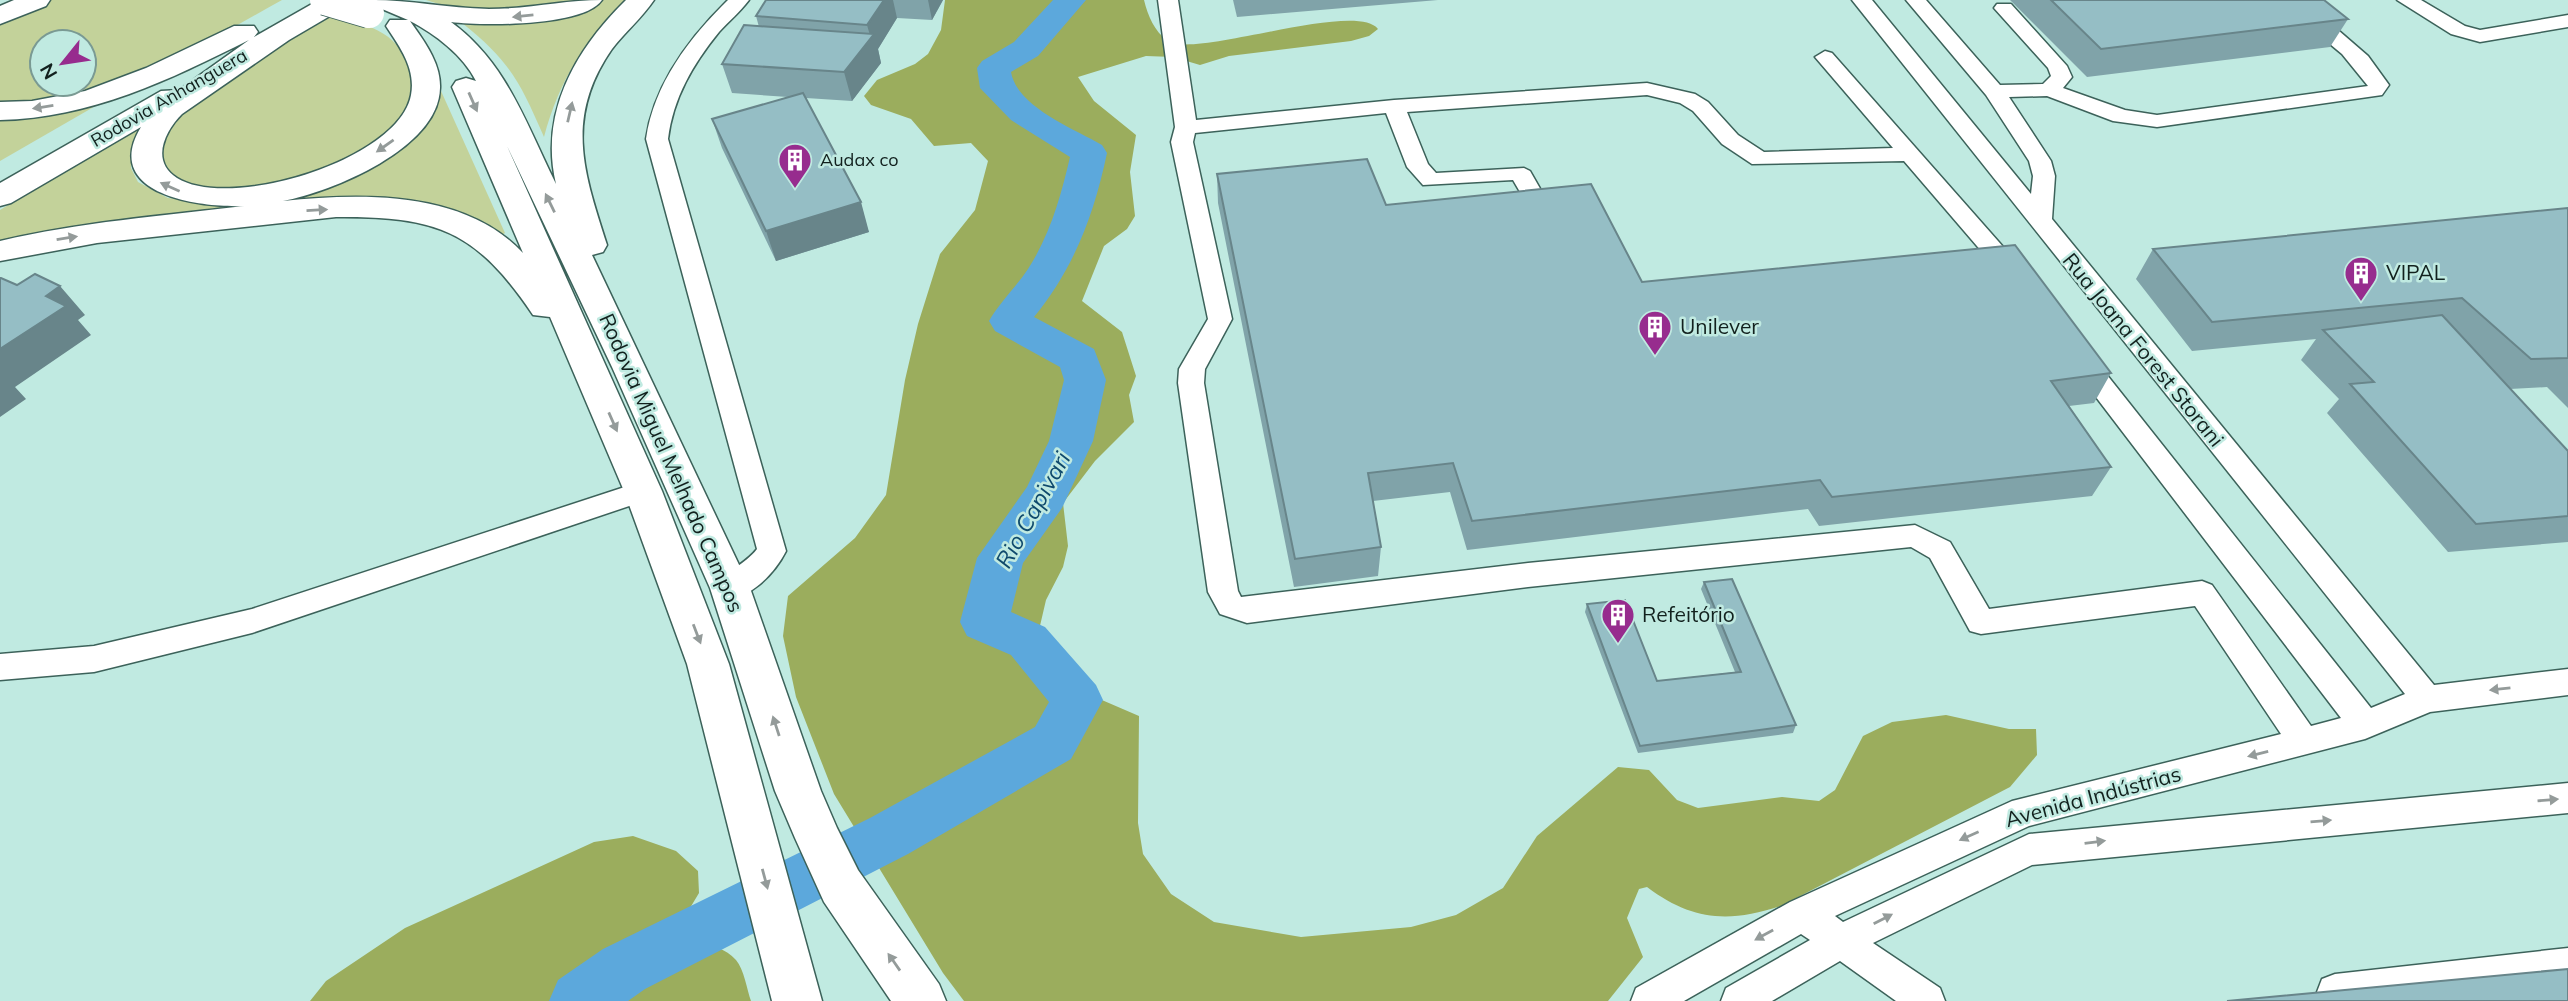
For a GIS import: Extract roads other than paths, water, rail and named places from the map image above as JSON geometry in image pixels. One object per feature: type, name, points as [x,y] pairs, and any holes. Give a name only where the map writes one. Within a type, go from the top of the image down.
[{"type":"highway","points":[[0,16],[37,0]]},
{"type":"highway","name":"Rodovia Anhanguera","points":[[0,173],[300,0]]},
{"type":"highway","points":[[325,0],[464,18],[518,18],[589,0]]},
{"type":"highway","points":[[630,367],[571,178],[566,136],[574,97],[591,60],[615,26],[641,0]]},
{"type":"highway","points":[[281,33],[172,108],[158,121],[147,149],[150,172],[159,182],[182,192],[252,197],[289,191],[330,178],[360,163],[398,137],[419,114],[427,91],[419,55],[381,8]]},
{"type":"highway","name":"Rodovia Anhanguera","points":[[0,196],[281,33],[381,8]]},
{"type":"highway","name":"Rodovia Miguel Melhado Campos","points":[[381,8],[463,43],[484,68],[630,367],[730,588],[798,790],[841,886],[921,1001]]},
{"type":"highway","name":"Rodovia Miguel Melhado Campos","points":[[381,8],[434,47],[454,67],[469,93],[643,491],[708,664],[794,991]]},
{"type":"highway","points":[[0,111],[43,108],[122,88],[244,32]]},
{"type":"highway","points":[[0,251],[100,233],[302,211],[384,209],[426,215],[476,232],[507,256],[591,372]]},
{"type":"street","points":[[730,588],[760,567],[772,551],[657,139],[658,121],[666,100],[697,46],[739,0]]},
{"type":"street","points":[[1168,0],[1186,127],[1182,142],[1220,319],[1192,369],[1191,383],[1223,592],[1231,606],[1247,611],[1528,575],[1915,536],[1940,550],[1981,622],[2202,593],[2304,743]]},
{"type":"street","name":"Rua Joana Forest Storani","points":[[1862,0],[2040,224],[2427,699]]},
{"type":"street","points":[[1916,0],[1994,91],[2040,161],[2044,176],[2040,224]]},
{"type":"street","points":[[1994,91],[2049,90],[2121,116],[2157,121],[2375,91],[2378,85],[2374,76],[2336,39],[2287,0]]},
{"type":"street","points":[[2407,0],[2458,30],[2480,36],[2568,21]]},
{"type":"street","points":[[2004,8],[2057,66],[2062,77],[2049,90]]},
{"type":"street","points":[[1825,57],[1912,154],[2028,291]]},
{"type":"street","points":[[1186,127],[1394,106],[1667,90],[1697,101],[1741,152],[1760,159],[1912,154]]},
{"type":"street","points":[[1394,106],[1418,167],[1431,180],[1516,173],[1522,176],[1535,199]]},
{"type":"street","points":[[2062,334],[2365,725]]},
{"type":"street","points":[[0,667],[94,659],[252,621],[643,491]]},
{"type":"street","name":"Avenida Indústrias","points":[[1649,1001],[1802,914],[2024,812],[2304,743],[2365,725],[2427,699],[2568,682]]},
{"type":"street","name":"Avenida Indústrias","points":[[1738,1001],[1841,941],[1958,881],[2029,850],[2568,799]]},
{"type":"street","points":[[1802,914],[1927,1001]]},
{"type":"street","points":[[2296,996],[2568,965]]},
{"type":"waterway","name":"Rio Capivari","points":[[579,1001],[624,969],[889,836],[1053,743],[1078,700],[1028,641],[984,622],[1001,558],[1046,496],[1071,441],[1085,380],[1079,359],[1009,321],[1040,281],[1062,243],[1077,202],[1089,153],[1023,113],[997,88],[994,68],[1026,49],[1070,0]]},
{"type":"place","name":"Audax co","points":[[795,190]]},
{"type":"place","name":"VIPAL","points":[[2361,303]]},
{"type":"place","name":"Unilever","points":[[1655,357]]},
{"type":"place","name":"Refeitório","points":[[1618,645]]}]
